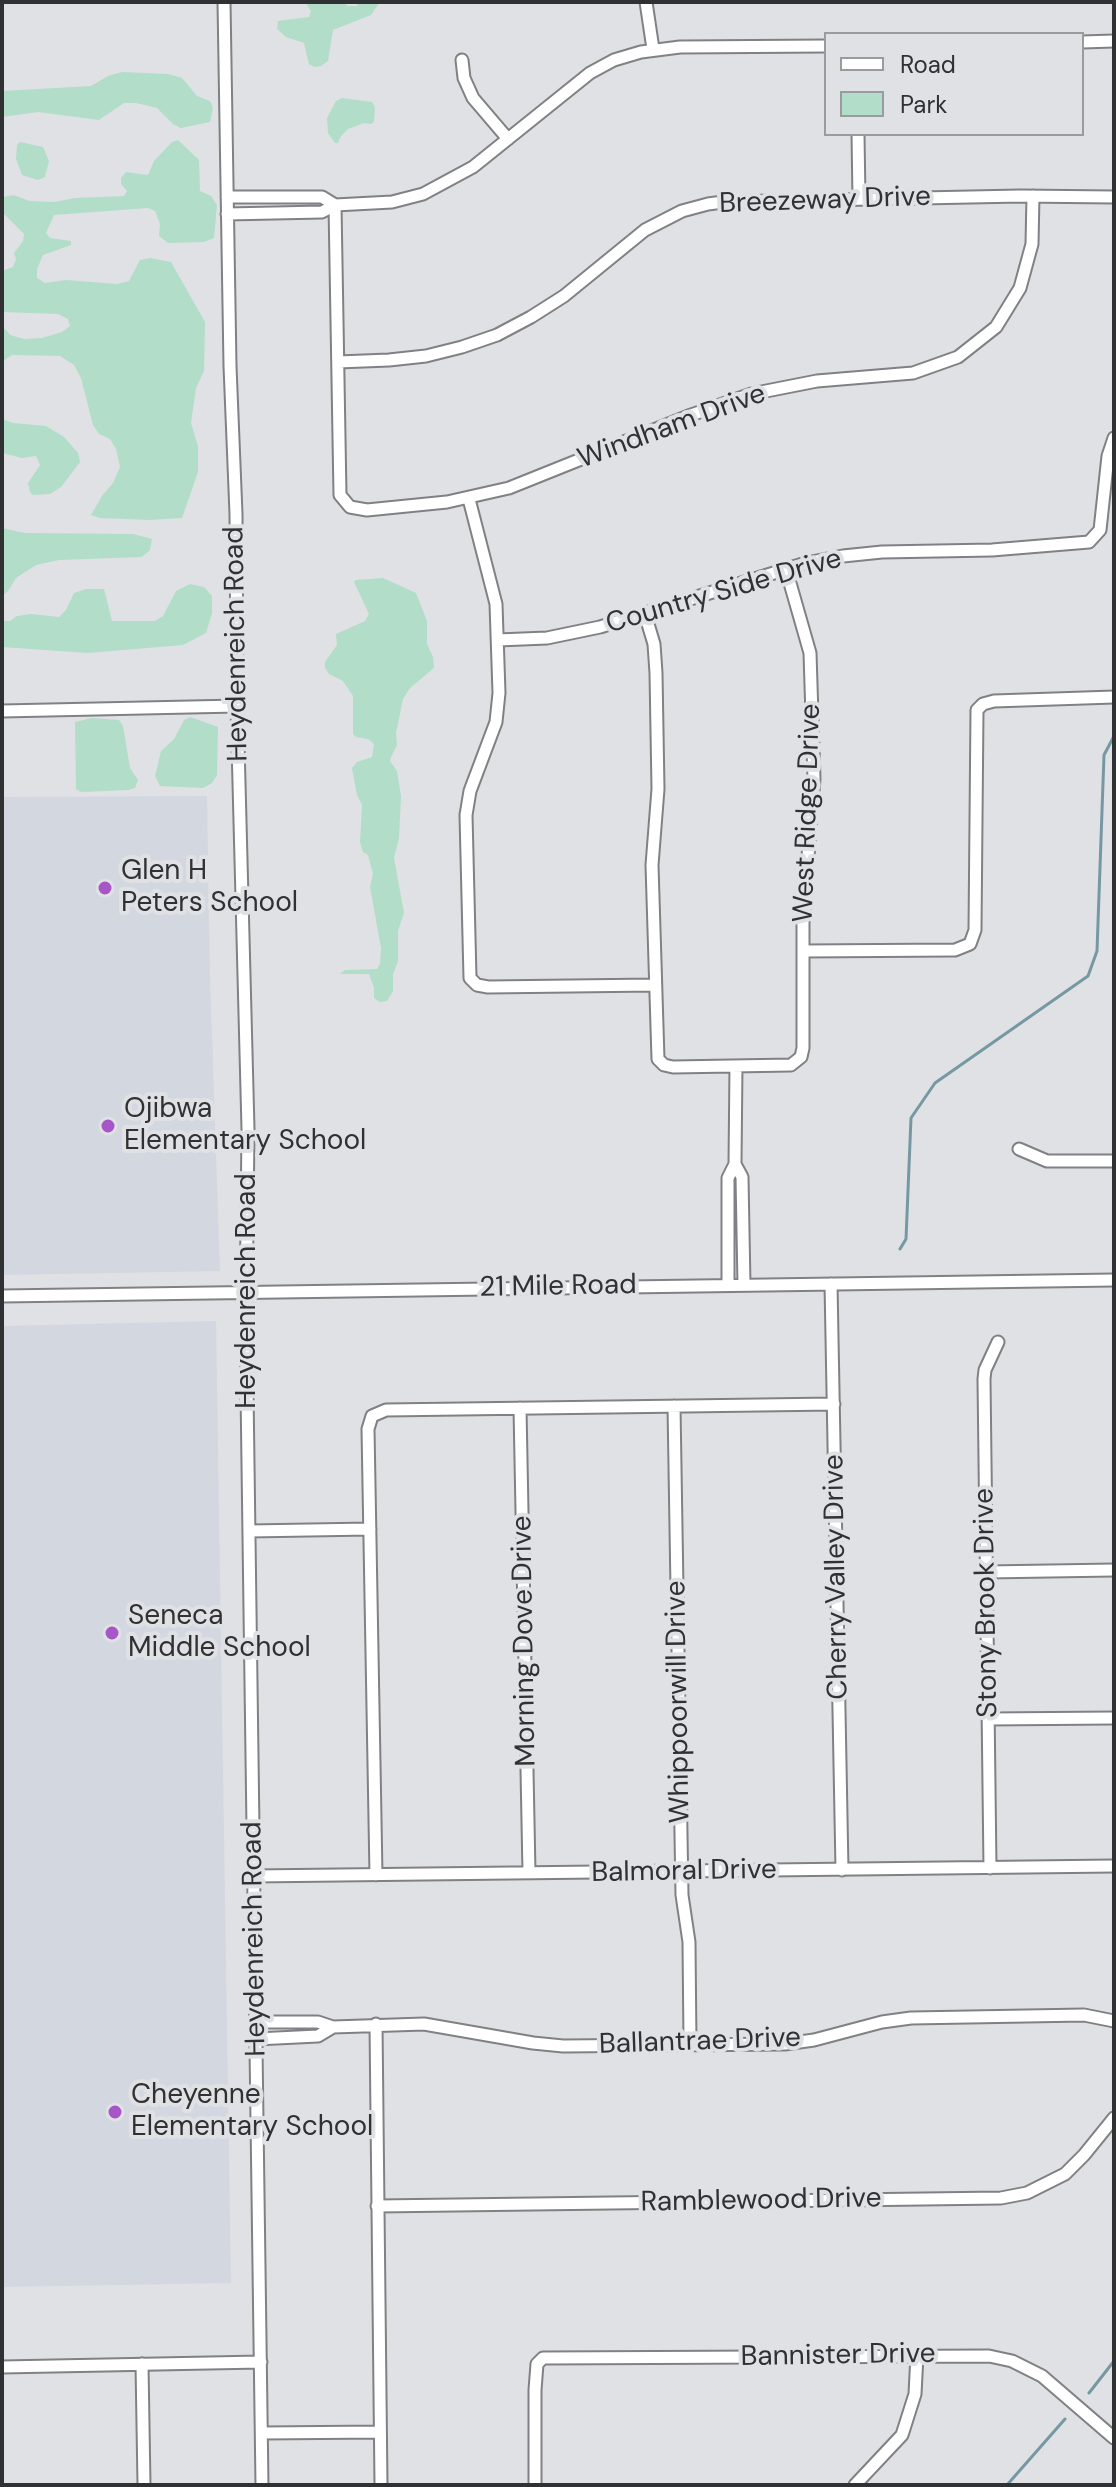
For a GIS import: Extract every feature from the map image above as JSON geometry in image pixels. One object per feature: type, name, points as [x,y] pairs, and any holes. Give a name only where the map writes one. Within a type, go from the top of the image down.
[{"type":"street","name":"Heydenreich Road","points":[[224,2],[248,1129],[246,1291],[262,2485]]},
{"type":"street","points":[[646,2],[653,49]]},
{"type":"street","points":[[1084,42],[1114,41]]},
{"type":"street","points":[[227,214],[322,212],[335,205],[376,204],[423,194],[473,167],[590,73],[614,60],[653,49],[824,46]]},
{"type":"street","points":[[462,60],[464,78],[473,98],[508,139]]},
{"type":"street","points":[[858,136],[859,199]]},
{"type":"street","name":"Windham Drive","points":[[338,362],[340,495],[345,504],[367,510],[469,499],[530,481],[729,401],[817,381],[913,373],[958,357],[996,327],[1020,288],[1032,244],[1033,196]]},
{"type":"street","points":[[227,197],[322,197],[335,205]]},
{"type":"street","name":"Breezeway Drive","points":[[338,362],[426,356],[497,335],[548,306],[645,230],[682,211],[723,202],[1114,197]]},
{"type":"street","points":[[335,205],[338,362]]},
{"type":"street","name":"Country Side Drive","points":[[498,640],[565,635],[645,614],[786,569],[862,553],[992,550],[1082,543],[1094,539],[1100,530],[1108,456],[1114,438]]},
{"type":"street","points":[[469,499],[494,590],[499,693],[496,722],[470,791],[466,815],[468,970],[473,982],[488,987],[654,985]]},
{"type":"street","name":"West Ridge Drive","points":[[736,1066],[786,1066],[798,1060],[803,1048],[803,951],[814,799],[813,678],[808,641],[786,569]]},
{"type":"street","points":[[645,614],[654,644],[656,673],[658,789],[652,865],[656,1048],[660,1063],[673,1067],[736,1066],[735,1164],[728,1178],[728,1285]]},
{"type":"street","points":[[803,951],[955,950],[970,944],[975,930],[975,721],[979,707],[994,701],[1114,697]]},
{"type":"street","points":[[2,711],[237,706]]},
{"type":"street","points":[[1019,1149],[1047,1161],[1114,1161]]},
{"type":"street","points":[[735,1164],[742,1177],[744,1285]]},
{"type":"street","name":"21 Mile Road","points":[[2,1296],[1114,1280]]},
{"type":"street","name":"Cherry Valley Drive","points":[[831,1284],[842,1870]]},
{"type":"street","name":"Stony Brook Drive","points":[[990,1868],[984,1379],[998,1342]]},
{"type":"street","points":[[376,1875],[368,1429],[372,1416],[386,1410],[834,1404]]},
{"type":"street","name":"Whippoorwill Drive","points":[[674,1406],[682,1872],[689,1942],[690,2044]]},
{"type":"street","name":"Morning Dove Drive","points":[[520,1408],[529,1873]]},
{"type":"street","points":[[249,1531],[370,1529]]},
{"type":"street","points":[[986,1572],[1114,1570]]},
{"type":"street","points":[[988,1719],[1114,1718]]},
{"type":"street","name":"Balmoral Drive","points":[[253,1876],[1114,1866]]},
{"type":"street","name":"Ballantrae Drive","points":[[256,2022],[318,2022],[333,2027],[424,2024],[548,2045],[800,2043],[882,2022],[911,2018],[1084,2015],[1114,2021]]},
{"type":"street","points":[[376,2024],[381,2485]]},
{"type":"street","name":"Ballantrae Drive","points":[[256,2039],[318,2036],[333,2027]]},
{"type":"street","name":"Ramblewood Drive","points":[[377,2206],[1001,2198],[1027,2193],[1065,2174],[1113,2120]]},
{"type":"street","name":"Bannister Drive","points":[[535,2485],[537,2364],[543,2358],[978,2354],[1025,2366],[1048,2380],[1114,2438]]},
{"type":"street","points":[[855,2485],[902,2435],[915,2394],[917,2355]]},
{"type":"street","points":[[2,2367],[261,2362]]},
{"type":"street","points":[[142,2364],[144,2485]]},
{"type":"street","points":[[262,2433],[380,2432]]},
{"type":"shaded area","name":"Ojibwa Elementary School","points":[[207,796],[220,1271],[2,1275],[2,797]]},
{"type":"shaded area","name":"Seneca Middle School","points":[[216,1321],[231,2283],[2,2287],[2,1326]]},
{"type":"green space","points":[[305,2],[342,2],[357,6],[358,2],[380,2],[371,15],[333,30],[328,61],[314,67],[309,64],[304,43],[286,37],[277,29],[278,21],[309,17],[311,11]]},
{"type":"green space","points":[[122,72],[168,74],[182,78],[197,96],[210,101],[213,108],[210,122],[181,128],[157,108],[136,103],[124,103],[99,120],[38,112],[2,117],[2,91],[91,86]]},
{"type":"green space","points":[[342,98],[372,102],[375,107],[374,121],[348,129],[335,143],[328,133],[327,118],[336,101]]},
{"type":"green space","points":[[178,140],[199,160],[200,191],[211,196],[217,205],[214,238],[204,242],[168,243],[159,236],[160,224],[155,211],[148,208],[54,215],[46,233],[50,238],[71,241],[71,245],[43,255],[37,269],[37,278],[45,283],[66,280],[117,284],[129,281],[140,260],[150,258],[171,262],[205,322],[204,371],[196,388],[191,423],[198,446],[198,472],[182,518],[100,518],[91,515],[120,467],[110,439],[99,434],[93,425],[81,378],[74,365],[60,356],[12,355],[2,362],[2,325],[10,335],[24,339],[42,338],[70,326],[68,319],[58,314],[2,312],[2,271],[13,267],[16,259],[14,253],[24,234],[2,212],[2,202],[4,197],[13,195],[30,201],[55,202],[124,196],[127,191],[121,184],[121,178],[126,172],[148,175],[154,161],[172,142]]},
{"type":"green space","points":[[20,142],[43,147],[49,161],[45,177],[38,180],[22,175],[16,159]]},
{"type":"green space","points":[[2,419],[46,426],[64,437],[78,453],[80,462],[61,487],[50,494],[33,495],[30,492],[28,483],[40,465],[36,456],[22,458],[2,453]]},
{"type":"green space","points":[[2,528],[25,533],[133,534],[152,539],[150,550],[142,557],[59,560],[36,565],[16,578],[2,596]]},
{"type":"green space","points":[[383,578],[416,593],[427,621],[427,644],[434,668],[410,688],[403,699],[396,733],[397,745],[390,761],[397,771],[401,796],[399,838],[394,858],[404,913],[398,931],[398,961],[393,974],[393,991],[387,1001],[380,1002],[374,998],[369,974],[340,974],[345,970],[377,969],[380,964],[381,948],[370,887],[373,874],[368,855],[363,852],[360,842],[362,805],[352,768],[357,762],[372,757],[374,744],[353,734],[353,696],[343,681],[329,674],[325,662],[337,645],[336,634],[365,621],[369,614],[354,582]]},
{"type":"green space","points":[[190,584],[204,587],[212,596],[212,613],[206,633],[183,645],[88,653],[2,647],[2,621],[31,614],[59,617],[74,593],[104,589],[112,621],[155,621],[163,616],[176,591]]},
{"type":"green space","points":[[190,717],[218,727],[217,775],[212,783],[203,788],[160,786],[155,776],[161,751],[174,739],[184,720]]},
{"type":"green space","points":[[92,718],[119,720],[123,726],[130,768],[138,780],[135,788],[81,792],[76,789],[75,722]]},
{"type":"waterway","points":[[900,1249],[906,1239],[911,1118],[935,1083],[1088,976],[1097,951],[1104,755],[1114,736]]},
{"type":"waterway","points":[[1089,2393],[1114,2361]]},
{"type":"waterway","points":[[1007,2485],[1065,2419]]},
{"type":"place","name":"Glen H Peters School","points":[[105,888]]},
{"type":"place","name":"Ojibwa Elementary School","points":[[108,1126]]},
{"type":"place","name":"Seneca Middle School","points":[[112,1633]]},
{"type":"place","name":"Cheyenne Elementary School","points":[[115,2112]]}]
